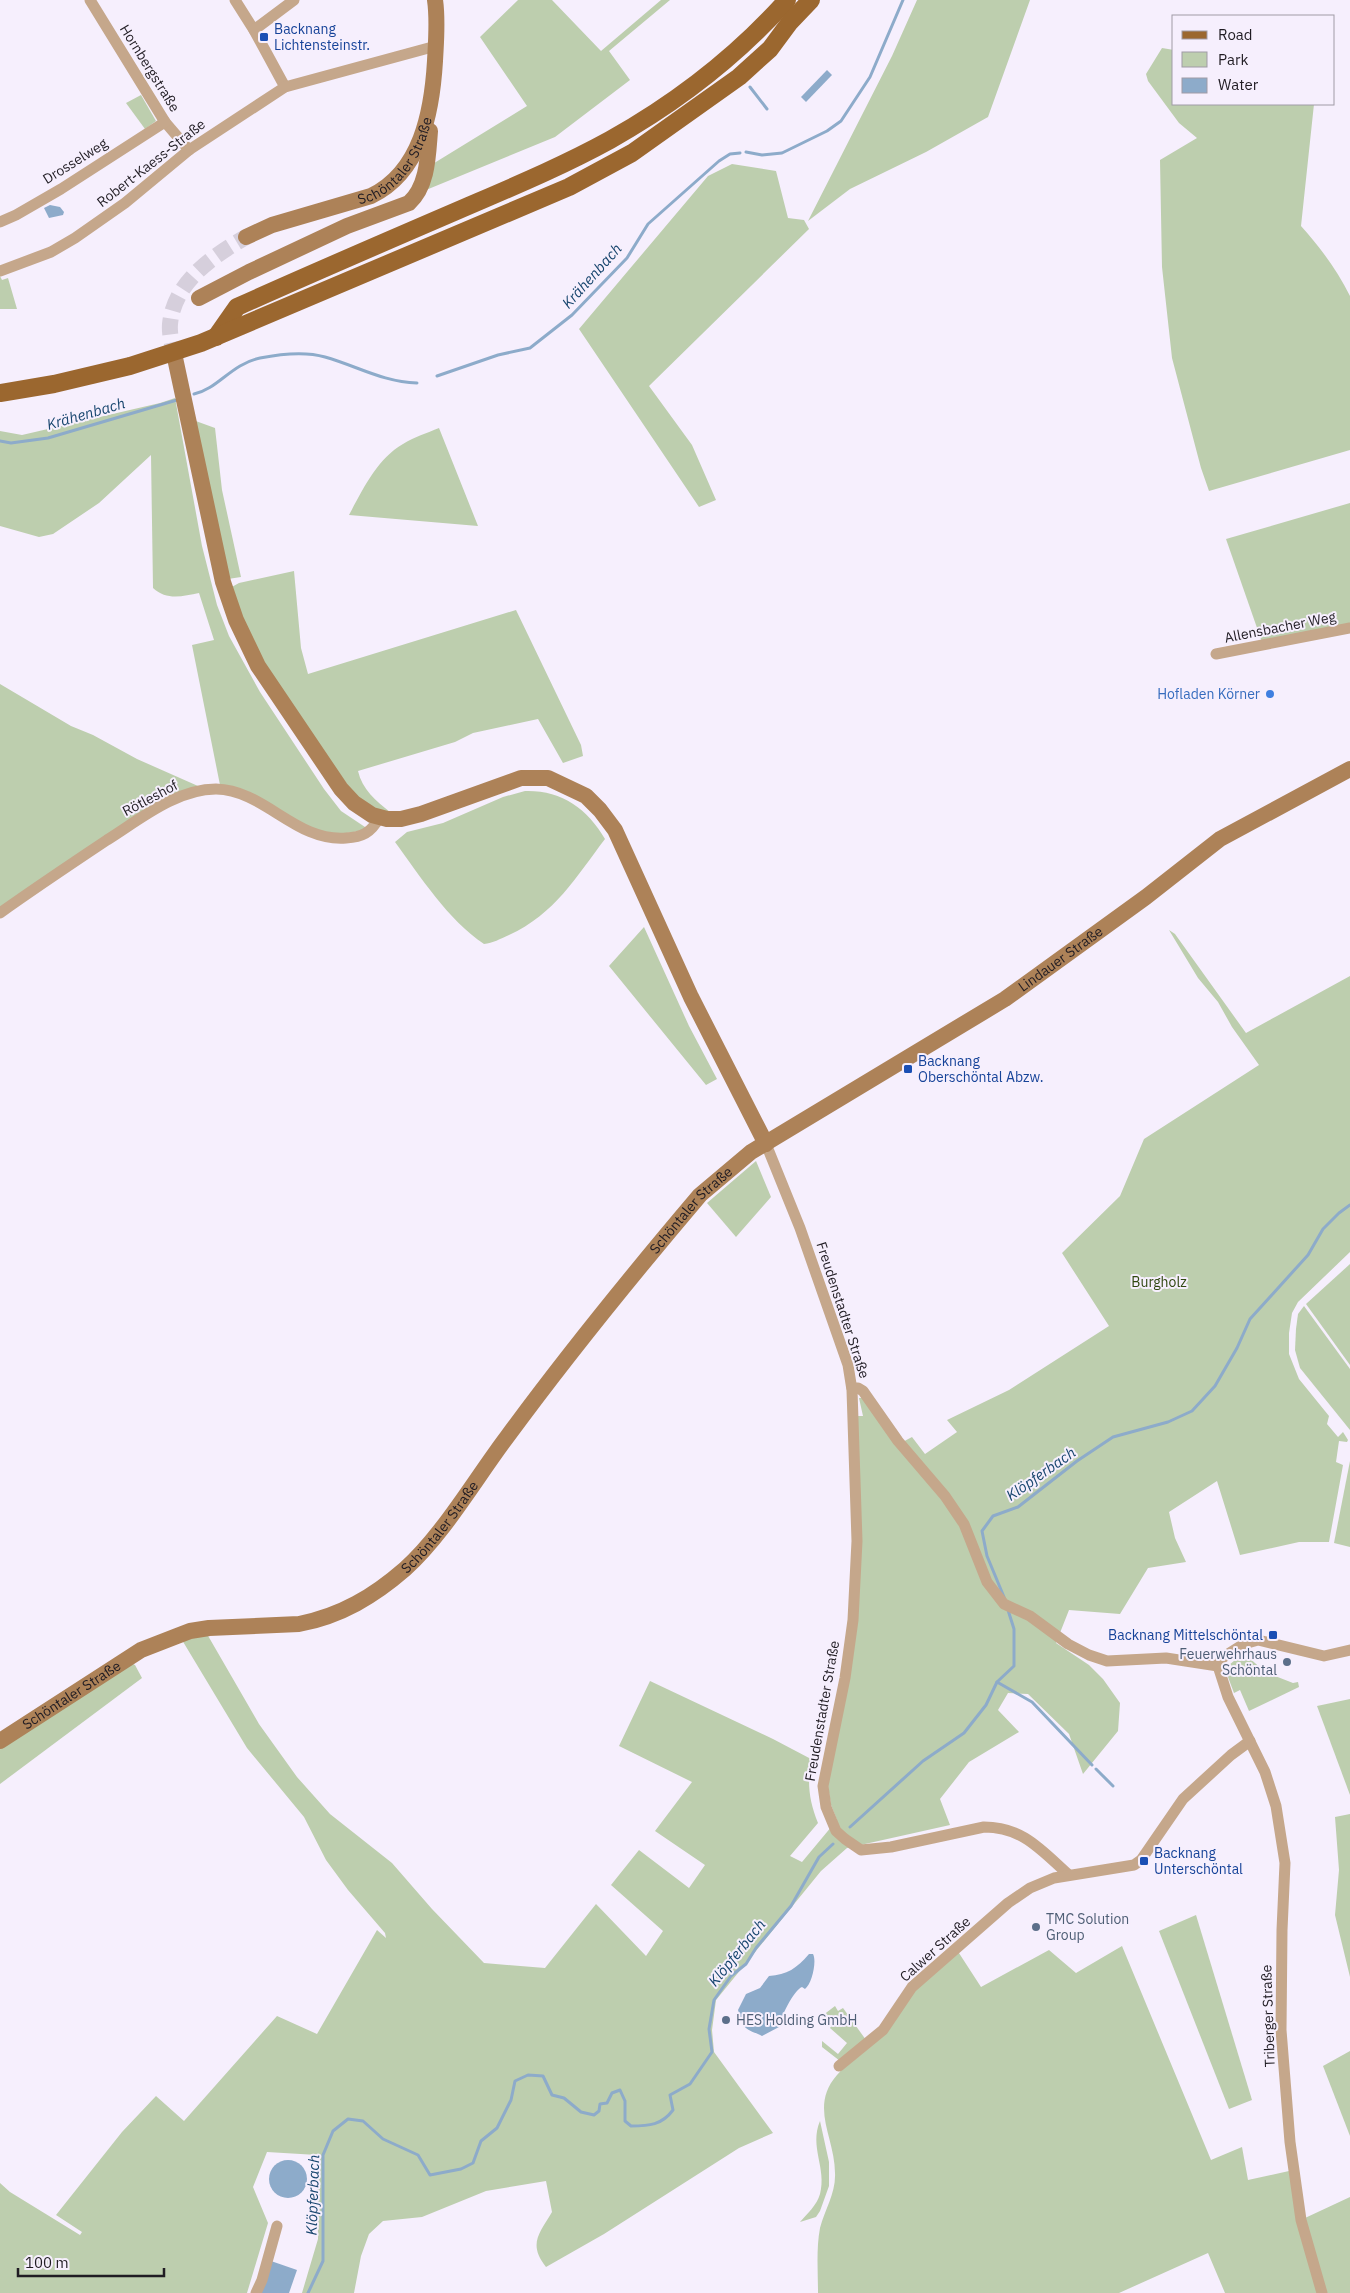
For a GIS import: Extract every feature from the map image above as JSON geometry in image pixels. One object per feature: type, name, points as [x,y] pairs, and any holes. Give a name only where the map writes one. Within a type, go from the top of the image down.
[{"type":"main road","points":[[215,338],[237,307],[548,171],[609,140],[669,102],[731,56],[757,33],[788,0]]},
{"type":"main road","points":[[0,393],[54,384],[130,366],[215,338],[530,205],[608,167],[640,148],[739,77],[770,49],[790,22],[811,0]]},
{"type":"main road","points":[[731,56],[790,22]]},
{"type":"street","name":"Hornbergstraße","points":[[90,0],[165,122],[188,150]]},
{"type":"street","points":[[235,0],[254,30],[285,87]]},
{"type":"street","points":[[254,30],[294,0]]},
{"type":"street","name":"Schöntaler Straße","points":[[246,237],[272,226],[366,198],[382,190],[396,179],[410,160],[426,124],[433,94],[436,46],[435,0]]},
{"type":"street","name":"Robert-Kaess-Straße","points":[[0,270],[51,252],[76,238],[125,203],[188,150],[285,87],[436,46]]},
{"type":"street","points":[[199,298],[248,272],[347,226],[409,203],[419,192],[424,178],[433,94]]},
{"type":"street","name":"Drosselweg","points":[[0,222],[61,189],[165,122]]},
{"type":"street","points":[[175,358],[223,582],[236,620],[258,666],[341,789],[354,803],[379,818],[401,819],[421,814],[521,778],[548,778],[586,796],[600,810],[615,830],[691,997],[766,1144]]},
{"type":"street","name":"Allensbacher Weg","points":[[1216,654],[1350,628]]},
{"type":"street","name":"Lindauer Straße","points":[[766,1144],[1005,1000],[1146,897],[1220,839],[1350,769]]},
{"type":"street","name":"Rötleshof","points":[[0,913],[65,867],[147,814],[176,799],[199,791],[218,789],[241,795],[261,804],[300,829],[328,838],[362,836],[374,828],[379,818]]},
{"type":"street","name":"Schöntaler Straße","points":[[0,1741],[141,1650],[190,1631],[209,1628],[299,1624],[313,1621],[335,1615],[377,1592],[406,1568],[430,1543],[544,1387],[612,1300],[695,1201],[751,1152],[766,1144]]},
{"type":"street","name":"Freudenstadter Straße","points":[[766,1144],[800,1228],[848,1365],[852,1388],[857,1541],[853,1620],[848,1658],[823,1786],[826,1807],[836,1831],[861,1850],[891,1847],[984,1826],[1009,1829],[1024,1835],[1068,1875]]},
{"type":"street","points":[[852,1388],[858,1388],[863,1391],[898,1441],[945,1496],[964,1524],[987,1582],[1004,1604],[1017,1612],[1030,1616],[1068,1644],[1089,1655],[1107,1661],[1166,1658],[1218,1666]]},
{"type":"street","points":[[1068,1875],[1119,1869],[1134,1865],[1140,1860],[1183,1799],[1231,1755],[1250,1741],[1228,1697],[1218,1666],[1222,1658],[1244,1644],[1258,1640],[1324,1656],[1350,1650]]},
{"type":"street","name":"Triberger Straße","points":[[1250,1741],[1265,1772],[1276,1806],[1285,1863],[1281,2030],[1290,2142],[1301,2220],[1322,2293]]},
{"type":"street","name":"Calwer Straße","points":[[839,2066],[884,2030],[912,1987],[1008,1903],[1030,1888],[1054,1878],[1068,1875]]},
{"type":"street","points":[[256,2293],[262,2280],[277,2226]]},
{"type":"green space","points":[[518,0],[552,0],[601,51],[661,0],[670,0],[609,51],[630,80],[555,137],[426,190],[431,165],[527,106],[480,37]]},
{"type":"green space","points":[[917,0],[1030,0],[988,117],[926,152],[850,189],[808,221],[892,56]]},
{"type":"green space","points":[[1162,48],[1172,50],[1172,105],[1314,105],[1301,226],[1328,259],[1350,296],[1350,450],[1209,491],[1201,468],[1172,358],[1162,267],[1160,160],[1197,138],[1179,123],[1148,81],[1146,74]]},
{"type":"green space","points":[[141,95],[156,121],[145,129],[126,103]]},
{"type":"green space","points":[[732,164],[776,171],[788,218],[804,220],[809,229],[649,386],[692,445],[716,500],[699,507],[579,329],[708,176]]},
{"type":"green space","points":[[0,276],[2,280],[8,278],[17,309],[0,309]]},
{"type":"green space","points":[[175,398],[202,546],[217,605],[229,636],[260,692],[324,789],[341,811],[367,830],[326,836],[220,785],[192,645],[214,640],[199,593],[169,596],[153,588],[151,455],[99,503],[53,534],[39,537],[0,526],[0,431],[22,435]]},
{"type":"green space","points":[[193,420],[215,428],[222,490],[241,577],[228,579]]},
{"type":"green space","points":[[439,428],[478,526],[349,515],[378,466],[394,450],[416,437]]},
{"type":"green space","points":[[1350,503],[1350,626],[1263,645],[1226,539]]},
{"type":"green space","points":[[294,571],[301,648],[308,674],[516,610],[581,745],[583,756],[563,763],[538,719],[473,733],[455,742],[358,771],[366,789],[390,812],[388,815],[360,803],[261,662],[230,588],[239,583]]},
{"type":"green space","points":[[0,684],[71,726],[93,735],[137,759],[198,786],[0,909]]},
{"type":"green space","points":[[525,791],[550,794],[572,803],[590,818],[605,839],[574,881],[552,905],[525,926],[509,935],[484,944],[458,923],[395,842],[407,832],[443,823],[503,797]]},
{"type":"green space","points":[[644,927],[689,1026],[717,1079],[706,1085],[609,966]]},
{"type":"green space","name":"Burgholz","points":[[1169,930],[1175,934],[1246,1033],[1350,976],[1350,1252],[1298,1302],[1292,1313],[1289,1333],[1289,1354],[1299,1379],[1329,1416],[1327,1424],[1338,1437],[1343,1432],[1348,1440],[1347,1442],[1339,1441],[1336,1462],[1343,1465],[1329,1542],[1299,1542],[1240,1555],[1217,1481],[1169,1512],[1175,1538],[1186,1562],[1148,1568],[1120,1614],[1069,1610],[1056,1643],[1089,1665],[1103,1679],[1120,1703],[1118,1731],[1083,1774],[1069,1734],[1028,1694],[1008,1693],[998,1710],[1019,1732],[969,1762],[940,1799],[950,1825],[847,1848],[821,1871],[716,2000],[712,2030],[714,2052],[773,2133],[739,2148],[604,2234],[546,2267],[538,2252],[537,2239],[552,2212],[546,2181],[486,2191],[422,2217],[383,2221],[369,2234],[361,2256],[354,2293],[302,2293],[318,2239],[317,2155],[267,2152],[253,2187],[268,2223],[247,2293],[0,2293],[0,2183],[10,2192],[80,2235],[82,2232],[56,2215],[122,2132],[156,2096],[184,2121],[277,2016],[317,2034],[377,1930],[386,1938],[385,1933],[348,1890],[326,1860],[304,1817],[247,1748],[182,1640],[207,1634],[259,1724],[297,1777],[330,1814],[392,1863],[432,1909],[484,1963],[545,1968],[596,1904],[646,1956],[663,1931],[611,1885],[639,1850],[689,1888],[705,1865],[655,1831],[692,1782],[619,1746],[650,1681],[811,1759],[810,1792],[818,1823],[790,1856],[802,1862],[837,1820],[831,1805],[828,1786],[861,1541],[857,1416],[863,1416],[859,1398],[863,1398],[897,1445],[912,1437],[925,1454],[957,1432],[947,1420],[1009,1390],[1109,1326],[1062,1253],[1120,1196],[1144,1139],[1259,1065],[1232,1027],[1218,1002],[1198,978]]},
{"type":"green space","points":[[756,1161],[771,1197],[736,1237],[707,1203]]},
{"type":"green space","points":[[1350,1264],[1350,1365],[1306,1304]]},
{"type":"green space","points":[[1304,1306],[1350,1369],[1350,1430],[1300,1368],[1295,1350],[1296,1329],[1298,1314]]},
{"type":"green space","points":[[1350,1461],[1350,1547],[1334,1543]]},
{"type":"green space","points":[[1246,1655],[1265,1672],[1293,1683],[1298,1682],[1299,1687],[1249,1711],[1240,1690],[1234,1693],[1228,1677],[1229,1665],[1240,1656]]},
{"type":"green space","points":[[131,1663],[135,1665],[142,1678],[0,1784],[0,1747]]},
{"type":"green space","points":[[1350,1699],[1350,1795],[1317,1706]]},
{"type":"green space","points":[[1350,1814],[1350,1977],[1335,1915],[1339,1870],[1335,1817]]},
{"type":"green space","points":[[1196,1915],[1252,2100],[1229,2109],[1159,1931]]},
{"type":"green space","points":[[1122,1946],[1211,2160],[1242,2147],[1248,2180],[1289,2171],[1305,2218],[1350,2197],[1350,2293],[1225,2293],[1208,2253],[1119,2293],[818,2293],[820,2228],[835,2180],[834,2160],[824,2111],[825,2099],[829,2087],[837,2075],[915,1989],[957,1950],[981,1987],[1049,1950],[1076,1973]]},
{"type":"green space","points":[[835,2006],[838,2011],[843,2008],[866,2040],[840,2061],[822,2047],[822,2041],[838,2054],[847,2043],[830,2028],[832,2025],[830,2020],[824,2019],[821,2023],[818,2019]]},
{"type":"green space","points":[[1350,2051],[1350,2136],[1323,2066]]},
{"type":"green space","points":[[820,2121],[829,2162],[829,2186],[816,2217],[800,2222],[819,2198],[822,2184],[816,2140]]},
{"type":"water","points":[[827,70],[832,75],[806,102],[801,97]]},
{"type":"water","points":[[50,205],[60,207],[64,212],[63,215],[49,218],[44,208]]},
{"type":"water","points":[[809,1954],[813,1954],[814,1957],[810,1982],[805,1989],[802,1987],[799,1989],[791,1999],[779,2027],[762,2036],[745,2027],[743,2025],[749,2019],[746,2015],[741,2019],[738,2010],[746,1994],[760,1988],[769,1976],[791,1970]]},
{"type":"water","points":[[288,2160],[295,2161],[301,2166],[306,2172],[306,2186],[301,2192],[295,2197],[288,2198],[281,2197],[275,2192],[270,2186],[269,2179],[270,2172],[275,2166],[281,2161]]},
{"type":"water","points":[[271,2261],[297,2270],[289,2293],[261,2293]]},
{"type":"waterway","name":"Krähenbach","points":[[746,152],[762,155],[782,153],[827,131],[841,121],[870,77],[903,0]]},
{"type":"waterway","points":[[750,87],[767,109]]},
{"type":"waterway","name":"Krähenbach","points":[[437,376],[498,355],[530,348],[572,315],[627,258],[648,224],[719,161],[730,154],[740,153]]},
{"type":"waterway","name":"Krähenbach","points":[[194,394],[210,387],[241,365],[250,361],[292,354],[317,355],[381,377],[417,383]]},
{"type":"waterway","name":"Krähenbach","points":[[0,441],[11,443],[48,438],[177,400]]},
{"type":"waterway","name":"Klöpferbach","points":[[1004,1597],[987,1556],[982,1531],[993,1516],[1018,1507],[1077,1461],[1113,1437],[1168,1422],[1192,1411],[1215,1386],[1237,1348],[1250,1319],[1308,1255],[1323,1229],[1350,1205]]},
{"type":"waterway","name":"Klöpferbach","points":[[850,1827],[923,1761],[964,1733],[986,1705],[997,1682],[1014,1666],[1014,1629],[1008,1610]]},
{"type":"waterway","points":[[997,1682],[1032,1702],[1092,1765]]},
{"type":"waterway","points":[[1096,1769],[1113,1786]]},
{"type":"waterway","name":"Klöpferbach","points":[[308,2293],[323,2261],[323,2155],[333,2131],[348,2119],[363,2121],[383,2139],[418,2155],[430,2175],[461,2169],[473,2163],[481,2141],[497,2128],[511,2100],[515,2081],[528,2075],[543,2076],[552,2095],[564,2098],[581,2112],[594,2115],[599,2111],[600,2104],[607,2103],[612,2093],[620,2090],[625,2101],[625,2121],[631,2126],[660,2122],[673,2110],[670,2095],[690,2084],[712,2052],[709,2029],[714,2000],[731,1976],[746,1964],[756,1948],[791,1906],[819,1857],[833,1844]]},
{"type":"tunnel","points":[[175,358],[170,324],[173,309],[179,295],[197,272],[221,253],[246,237]]},
{"type":"place","name":"Backnang Lichtensteinstr.","points":[[264,37]]},
{"type":"place","name":"Hofladen Körner","points":[[1270,694]]},
{"type":"place","name":"Backnang Oberschöntal Abzw.","points":[[908,1069]]},
{"type":"place","name":"Backnang Mittelschöntal","points":[[1273,1635]]},
{"type":"place","name":"Feuerwehrhaus Schöntal","points":[[1287,1662]]},
{"type":"place","name":"Backnang Unterschöntal","points":[[1144,1861]]},
{"type":"place","name":"TMC Solution Group","points":[[1036,1927]]},
{"type":"place","name":"HES Holding GmbH","points":[[726,2020]]}]
